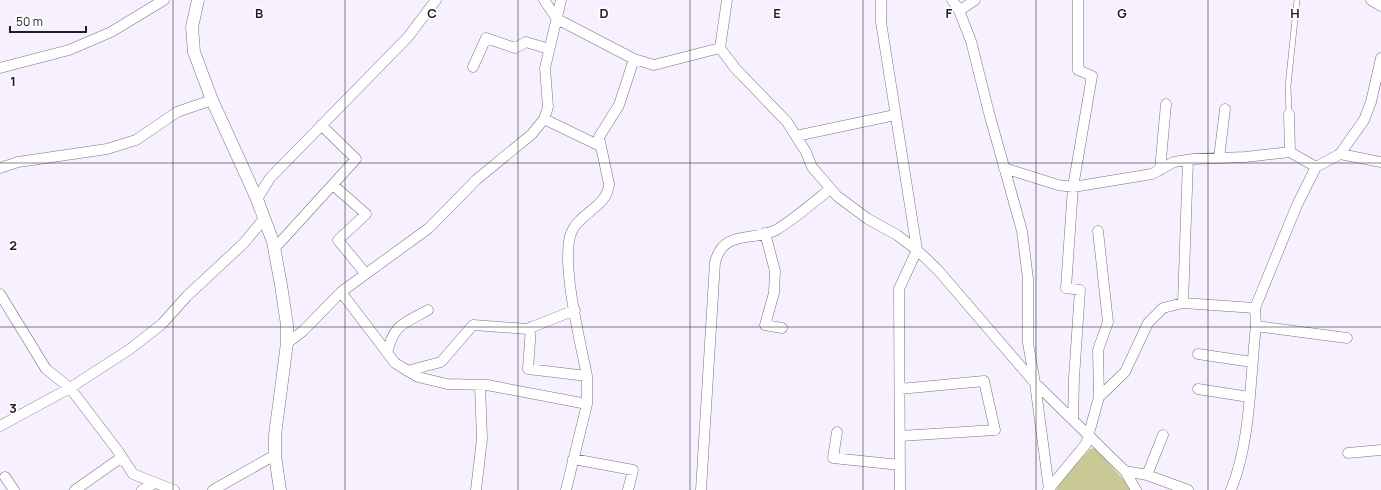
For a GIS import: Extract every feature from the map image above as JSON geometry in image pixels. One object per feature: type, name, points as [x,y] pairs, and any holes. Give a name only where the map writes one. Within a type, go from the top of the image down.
[{"type":"street","points":[[0,68],[69,50],[111,32],[164,0]]},
{"type":"street","points":[[198,0],[192,27],[194,52],[212,100],[257,199],[274,249],[286,318],[286,343],[275,434],[275,455],[280,490]]},
{"type":"street","points":[[257,199],[270,178],[408,37],[436,0]]},
{"type":"street","points":[[544,0],[557,19],[634,59],[654,64],[720,48]]},
{"type":"street","points":[[286,343],[303,331],[340,292],[429,228],[476,180],[532,134],[544,119],[548,107],[545,68],[561,0]]},
{"type":"street","points":[[727,0],[720,48],[735,68],[750,81],[787,122],[806,152],[812,167],[830,189],[868,219],[897,235],[917,250],[937,269],[1035,383],[1125,471],[1136,490]]},
{"type":"street","points":[[881,0],[881,22],[917,250],[899,289],[900,490]]},
{"type":"street","points":[[952,0],[959,12],[971,41],[1022,231],[1028,279],[1028,343],[1035,383],[1048,489]]},
{"type":"street","points":[[959,12],[975,0]]},
{"type":"street","points":[[1073,420],[1074,378],[1080,290],[1066,288],[1074,187],[1092,76],[1078,70],[1078,0]]},
{"type":"street","points":[[1371,0],[1381,6]]},
{"type":"street","points":[[473,67],[486,38],[515,48],[526,42],[549,49]]},
{"type":"street","points":[[1231,490],[1240,469],[1256,326],[1255,308],[1297,205],[1316,167],[1340,154],[1364,120],[1381,58]]},
{"type":"street","points":[[566,490],[586,404],[587,376],[567,260],[569,240],[572,230],[602,200],[609,190],[599,137],[619,105],[634,59]]},
{"type":"street","points":[[1370,102],[1381,96]]},
{"type":"street","points":[[0,168],[18,162],[107,149],[136,140],[177,112],[212,100]]},
{"type":"street","points":[[1160,170],[1166,104]]},
{"type":"street","points":[[1219,158],[1225,109]]},
{"type":"street","points":[[796,136],[895,114]]},
{"type":"street","points":[[1289,114],[1290,152]]},
{"type":"street","points":[[544,119],[600,146]]},
{"type":"street","points":[[274,249],[356,160],[321,125]]},
{"type":"street","points":[[1004,168],[1058,185],[1074,187],[1152,174],[1174,162],[1188,160],[1245,157],[1290,152],[1316,167]]},
{"type":"street","points":[[1340,154],[1381,162]]},
{"type":"street","points":[[1183,303],[1188,160]]},
{"type":"street","points":[[333,186],[366,214],[338,240],[365,273]]},
{"type":"street","points":[[701,490],[715,262],[718,253],[724,244],[731,241],[775,230],[830,189]]},
{"type":"street","points":[[0,426],[70,388],[130,348],[162,324],[187,296],[244,243],[263,220]]},
{"type":"street","points":[[1048,489],[1086,444],[1099,397],[1098,350],[1108,322],[1098,231]]},
{"type":"street","points":[[765,233],[775,271],[774,292],[765,325],[782,328]]},
{"type":"street","points":[[340,292],[395,363],[418,377],[447,384],[480,384],[586,404]]},
{"type":"street","points":[[0,294],[46,369],[70,388],[133,474],[174,490]]},
{"type":"street","points":[[1099,397],[1125,372],[1148,323],[1163,308],[1183,303],[1255,308]]},
{"type":"street","points":[[387,353],[391,336],[401,325],[428,310]]},
{"type":"street","points":[[407,371],[441,362],[473,324],[527,329],[575,310]]},
{"type":"street","points":[[1256,326],[1347,338]]},
{"type":"street","points":[[531,327],[528,369],[587,376]]},
{"type":"street","points":[[1198,354],[1252,362]]},
{"type":"street","points":[[900,389],[984,381],[995,430],[900,436]]},
{"type":"street","points":[[476,490],[482,439],[480,384]]},
{"type":"street","points":[[1198,389],[1249,397]]},
{"type":"street","points":[[836,432],[832,458],[900,465]]},
{"type":"street","points":[[1147,475],[1163,435]]},
{"type":"street","points":[[1348,453],[1381,450]]},
{"type":"street","points":[[213,490],[275,455]]},
{"type":"street","points":[[75,490],[122,457]]},
{"type":"street","points":[[573,459],[633,470],[628,490]]},
{"type":"street","points":[[1125,471],[1147,475],[1182,489]]},
{"type":"street","points":[[5,476],[14,490]]},
{"type":"street","points":[[142,490],[155,483]]},
{"type":"lane","points":[[1289,114],[1288,86],[1297,0]]},
{"type":"green space","points":[[1095,448],[1133,490],[1056,490],[1065,476],[1090,449]]}]
